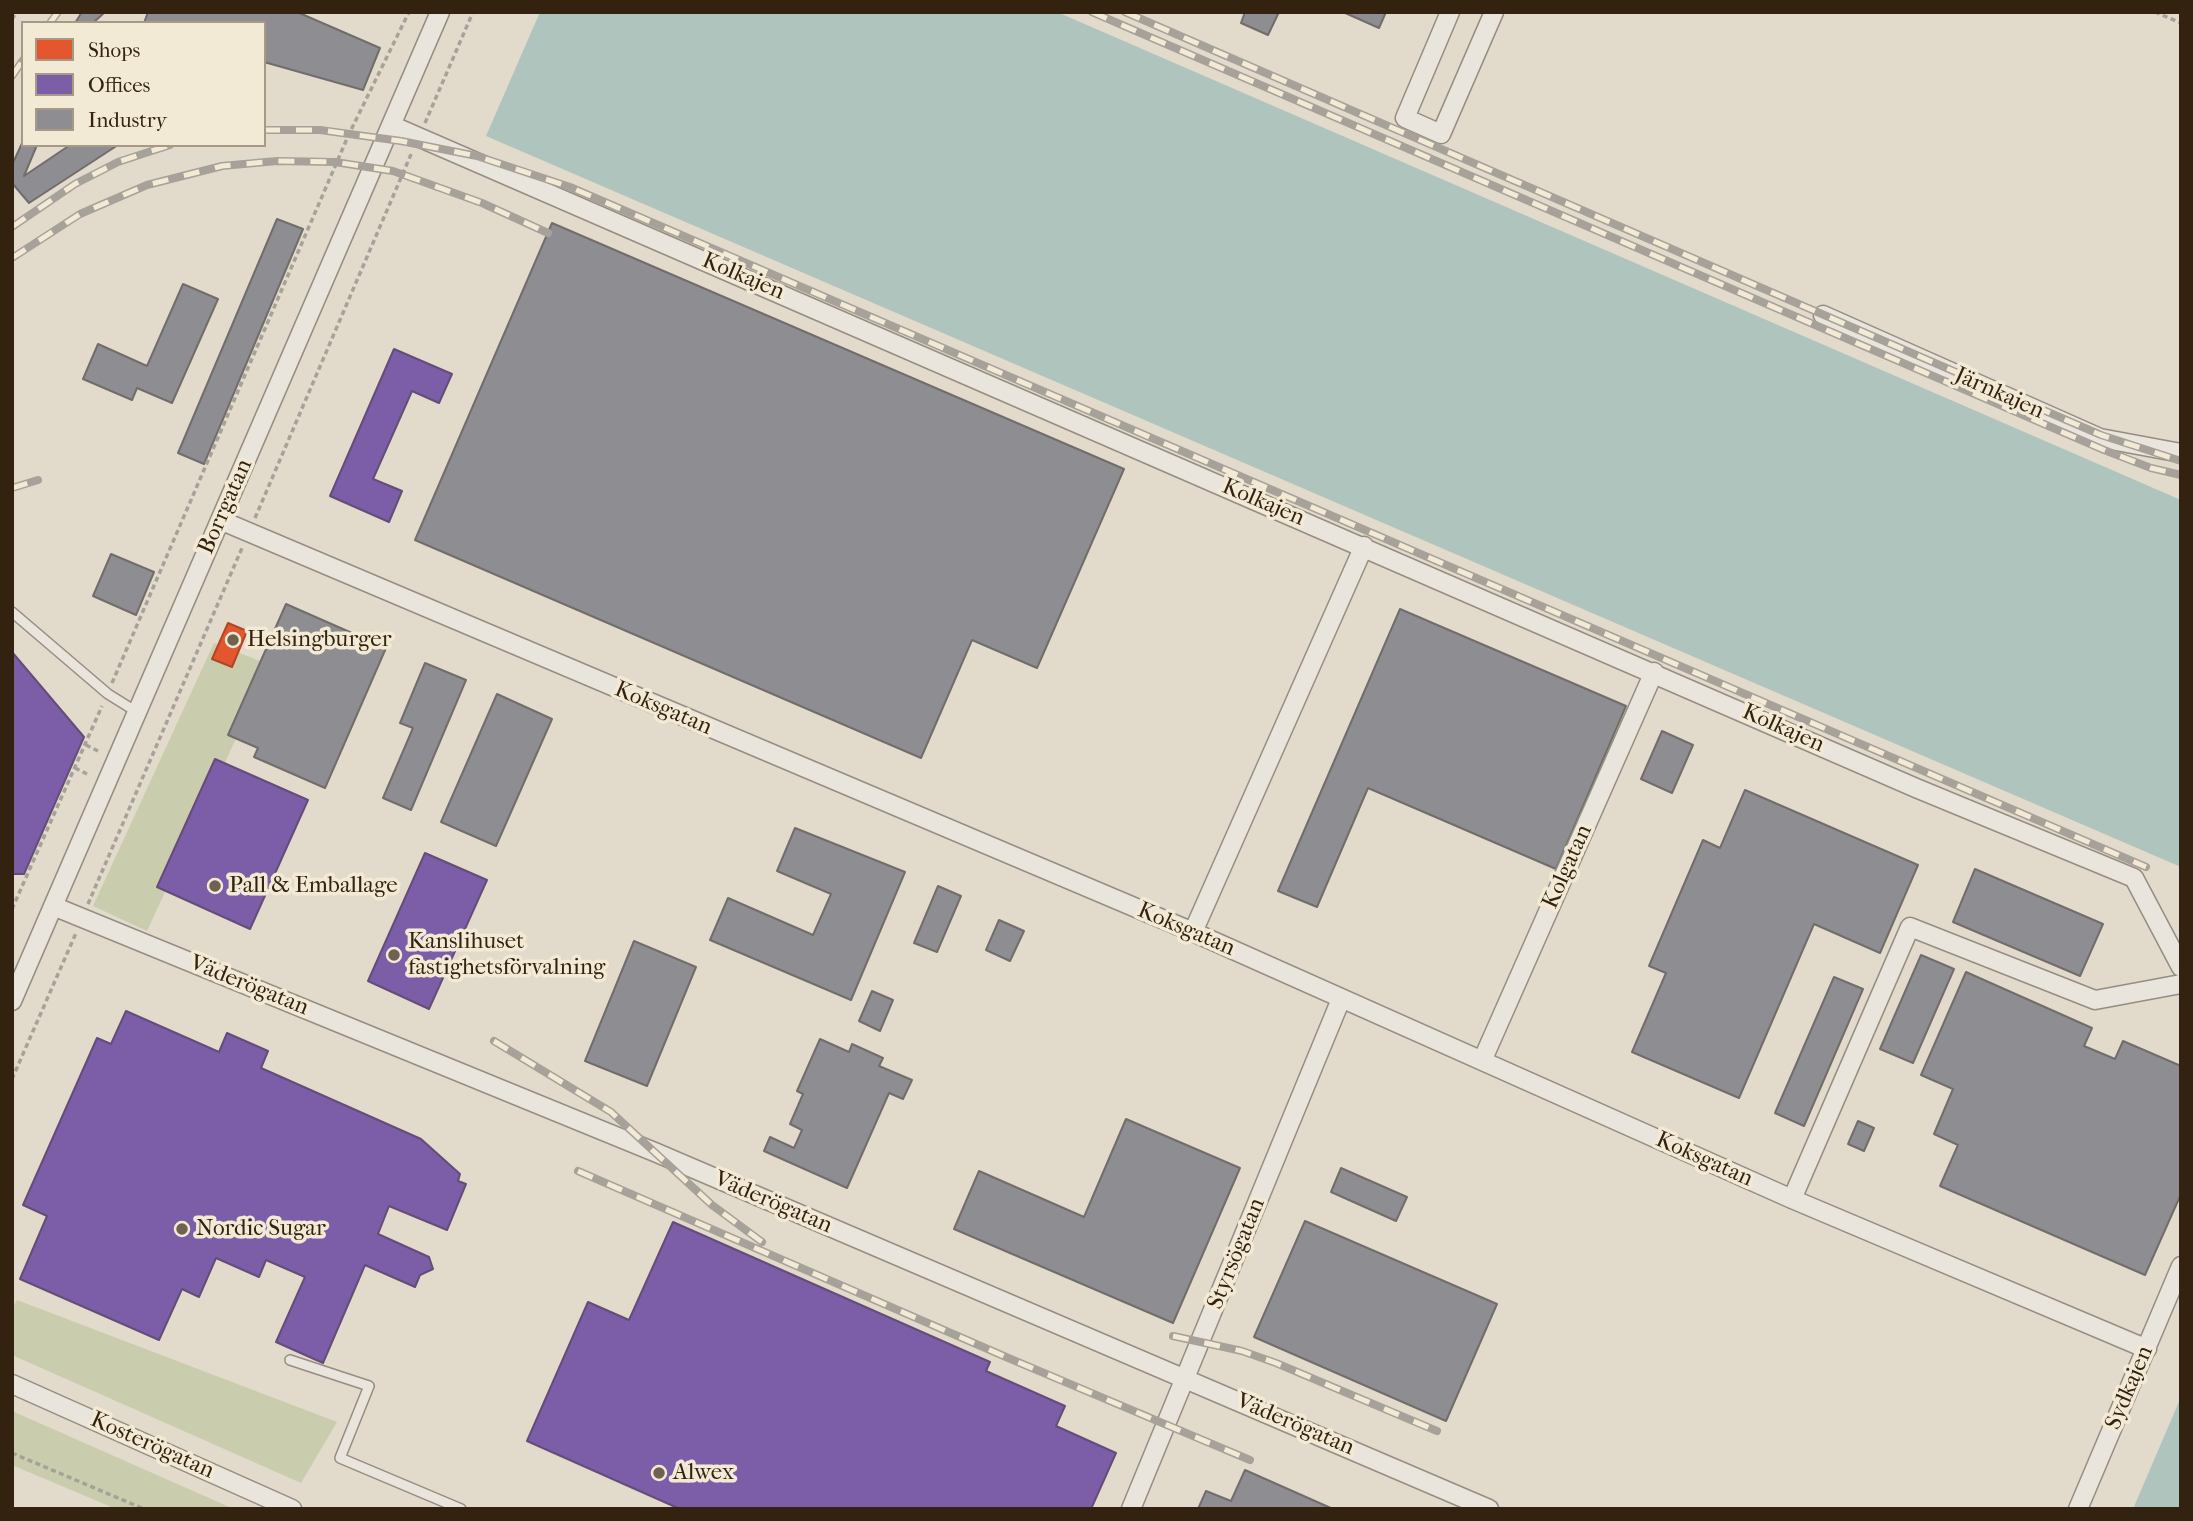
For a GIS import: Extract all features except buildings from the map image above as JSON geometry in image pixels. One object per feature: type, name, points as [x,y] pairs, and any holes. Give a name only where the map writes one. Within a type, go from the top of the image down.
[{"type":"street","name":"Borrgatan","points":[[12,1001],[393,126],[440,12]]},
{"type":"street","points":[[1450,12],[1405,118],[1441,134],[1494,12]]},
{"type":"street","name":"Kolkajen","points":[[393,126],[1916,788],[2134,878],[2181,967]]},
{"type":"street","name":"Järnkajen","points":[[1823,315],[2100,438],[2181,453]]},
{"type":"street","name":"Koksgatan","points":[[220,520],[1194,932],[1792,1199],[2147,1349]]},
{"type":"street","points":[[1194,932],[1363,546]]},
{"type":"street","name":"Kolgatan","points":[[1482,1061],[1654,672]]},
{"type":"street","name":"Väderögatan","points":[[53,906],[657,1153],[1489,1509]]},
{"type":"street","points":[[1792,1199],[1910,927],[2095,1000],[2181,984]]},
{"type":"street","name":"Styrsögatan","points":[[1131,1509],[1341,999]]},
{"type":"street","name":"Sydkajen","points":[[2078,1509],[2181,1266]]},
{"type":"street","name":"Kosterögatan","points":[[12,1384],[292,1509]]},
{"type":"lane","points":[[12,612],[108,694],[137,712]]},
{"type":"lane","points":[[290,1360],[369,1385],[340,1458],[461,1509]]},
{"type":"path","points":[[12,19],[17,12]]},
{"type":"path","points":[[12,909],[86,745],[349,134],[409,12]]},
{"type":"path","points":[[2155,12],[2181,23]]},
{"type":"path","points":[[86,745],[98,751]]},
{"type":"path","points":[[75,768],[87,774]]},
{"type":"path","points":[[12,1452],[144,1509]]},
{"type":"green space","points":[[214,643],[270,665],[147,931],[93,906]]},
{"type":"green space","points":[[17,1300],[337,1422],[301,1483],[12,1355],[12,1309]]},
{"type":"green space","points":[[12,1411],[234,1509],[116,1509],[12,1465]]},
{"type":"water","points":[[540,12],[1057,12],[2181,500],[2181,867],[486,136]]},
{"type":"water","points":[[2181,1397],[2181,1509],[2133,1509]]},
{"type":"railway","points":[[51,21],[58,12]]},
{"type":"railway","points":[[1092,12],[2104,450],[2151,468],[2181,475]]},
{"type":"railway","points":[[1125,12],[2101,435],[2181,461]]},
{"type":"railway","points":[[12,76],[21,63]]},
{"type":"railway","points":[[266,130],[320,130],[401,141],[477,156],[570,187],[2146,867]]},
{"type":"railway","points":[[12,227],[75,184],[118,162],[164,147]]},
{"type":"railway","points":[[12,258],[80,214],[147,185],[222,166],[277,161],[335,162],[393,171],[482,203],[548,233]]},
{"type":"railway","points":[[12,488],[38,480]]},
{"type":"railway","points":[[494,1041],[611,1112],[712,1205],[762,1242]]},
{"type":"railway","points":[[578,1171],[1250,1460]]},
{"type":"railway","points":[[1173,1336],[1242,1351],[1276,1363],[1437,1431]]},
{"type":"place","name":"Helsingburger","points":[[233,640]]},
{"type":"place","name":"Pall & Emballage","points":[[215,886]]},
{"type":"place","name":"Kanslihuset fastighetsförvalning","points":[[394,955]]},
{"type":"place","name":"Nordic Sugar","points":[[182,1229]]},
{"type":"place","name":"Alwex","points":[[659,1473]]}]
